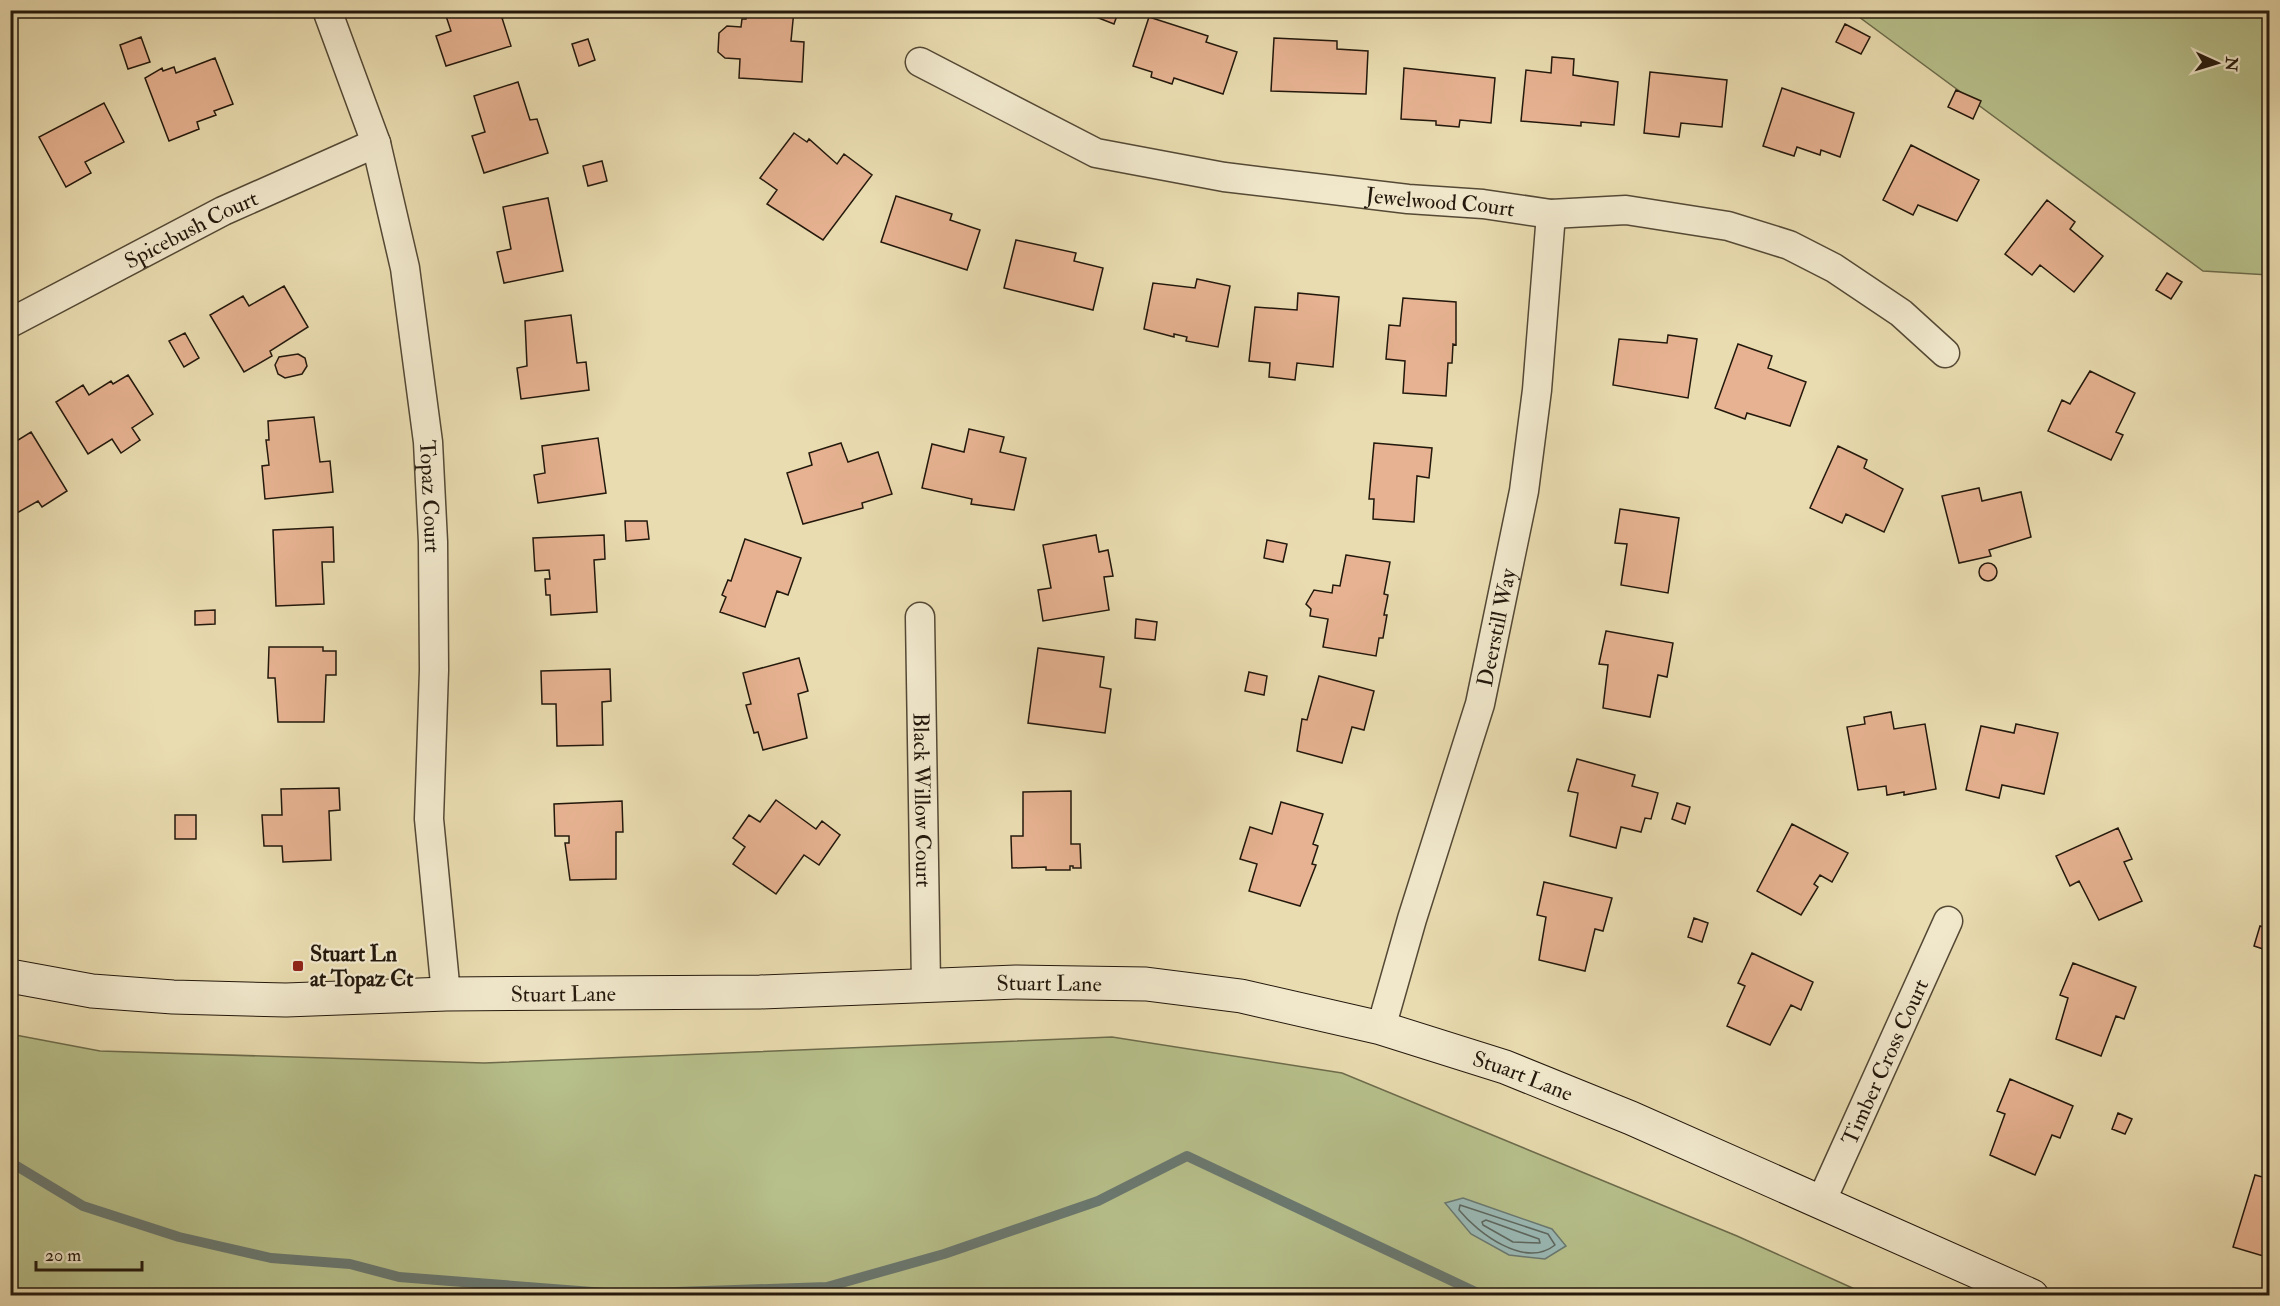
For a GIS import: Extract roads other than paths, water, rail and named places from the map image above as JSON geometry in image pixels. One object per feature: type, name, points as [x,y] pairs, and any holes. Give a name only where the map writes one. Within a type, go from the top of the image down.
[{"type":"street","name":"Topaz Court","points":[[327,10],[376,143],[405,268],[428,442],[433,542],[434,646],[429,819],[446,994]]},
{"type":"street","name":"Jewelwood Court","points":[[920,62],[1096,153],[1224,177],[1408,199],[1483,204],[1551,214],[1626,210],[1674,215],[1728,226],[1789,245],[1834,268],[1901,313],[1945,353]]},
{"type":"street","name":"Spicebush Court","points":[[10,323],[223,211],[376,143]]},
{"type":"street","name":"Deerstill Way","points":[[1381,1028],[1412,920],[1480,704],[1524,491],[1537,390],[1551,214]]},
{"type":"street","name":"Black Willow Court","points":[[920,617],[926,984]]},
{"type":"street","name":"Timber Cross Court","points":[[1821,1202],[1948,921]]},
{"type":"street","name":"Stuart Lane","points":[[10,976],[92,991],[173,997],[286,1000],[446,994],[760,992],[1016,982],[1146,984],[1241,996],[1381,1028],[1505,1066],[1631,1118],[2032,1296]]},
{"type":"water","points":[[1463,1198],[1552,1229],[1566,1246],[1545,1259],[1509,1255],[1471,1234],[1445,1203]]},
{"type":"waterway","points":[[10,1162],[83,1206],[179,1237],[271,1258],[350,1264],[399,1277],[618,1294],[827,1287],[944,1254],[1098,1201],[1187,1156],[1484,1296]]},
{"type":"place","name":"Stuart Ln at Topaz Ct","points":[[298,966]]}]
